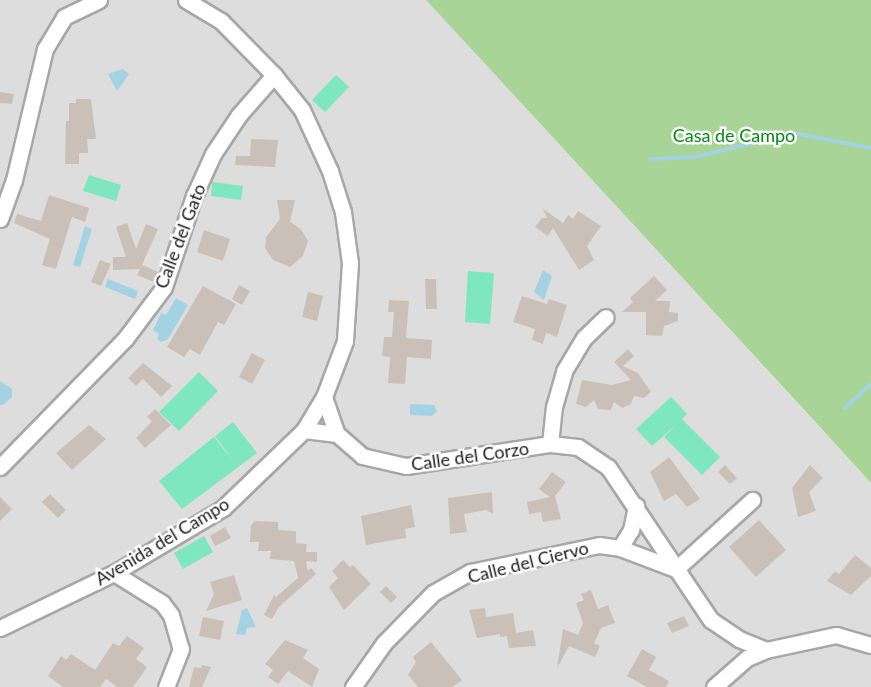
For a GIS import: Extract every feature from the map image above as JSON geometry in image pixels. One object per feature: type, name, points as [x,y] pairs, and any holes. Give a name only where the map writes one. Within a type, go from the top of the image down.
[{"type":"street","points":[[0,219],[14,180],[45,49],[64,17],[99,0]]},
{"type":"street","points":[[186,0],[221,21],[274,75],[302,110],[330,171],[343,212],[350,262],[345,341],[324,398]]},
{"type":"street","name":"Calle del Gato","points":[[0,467],[125,339],[164,287],[194,196],[213,154],[239,115],[274,75]]},
{"type":"street","points":[[550,444],[554,407],[564,371],[584,338],[606,317]]},
{"type":"street","name":"Avenida del Campo","points":[[0,628],[114,573],[223,508],[304,430],[324,398]]},
{"type":"street","name":"Calle del Corzo","points":[[324,398],[337,434],[362,456],[406,466],[550,444],[578,447],[608,467],[711,620],[739,639],[766,650]]},
{"type":"street","points":[[304,430],[337,434]]},
{"type":"street","points":[[676,569],[752,500]]},
{"type":"street","points":[[620,548],[631,530],[636,506]]},
{"type":"street","name":"Calle del Ciervo","points":[[353,687],[384,643],[434,593],[470,572],[599,545],[620,548],[676,569]]},
{"type":"street","points":[[114,573],[162,603],[171,615],[181,649],[166,687]]},
{"type":"street","points":[[714,687],[747,658],[766,650],[836,635],[871,645]]},
{"type":"street","points":[[739,639],[747,658]]},
{"type":"shaded area","points":[[0,0],[426,0],[871,483],[871,687],[0,687]]},
{"type":"green space","name":"Casa de Campo","points":[[426,0],[871,0],[871,483],[808,414]]},
{"type":"green space","points":[[336,75],[349,87],[325,112],[312,100]]},
{"type":"green space","points":[[89,175],[121,185],[116,201],[83,191]]},
{"type":"green space","points":[[212,182],[243,186],[241,200],[211,196]]},
{"type":"green space","points":[[468,271],[494,273],[490,324],[465,322]]},
{"type":"green space","points":[[199,372],[218,391],[179,431],[159,412]]},
{"type":"green space","points":[[671,397],[687,414],[682,419],[720,457],[702,475],[664,437],[677,424],[652,446],[636,429]]},
{"type":"green space","points":[[233,422],[257,453],[182,509],[159,481],[214,437],[234,462],[215,436]]},
{"type":"green space","points":[[204,536],[213,552],[183,569],[174,553]]},
{"type":"water","points":[[123,69],[129,74],[117,91],[108,74]]},
{"type":"water","points":[[85,226],[92,229],[80,267],[73,265]]},
{"type":"water","points":[[543,270],[552,276],[544,300],[534,292]]},
{"type":"water","points":[[108,279],[138,291],[135,299],[105,287]]},
{"type":"water","points":[[176,298],[188,305],[168,339],[161,342],[157,339],[159,334],[153,330],[161,313],[166,315]]},
{"type":"water","points":[[0,381],[12,389],[12,397],[3,405],[0,405]]},
{"type":"water","points":[[410,404],[434,405],[437,411],[432,416],[410,415]]},
{"type":"water","points":[[247,608],[256,627],[247,628],[245,635],[236,634],[242,610]]},
{"type":"building","points":[[0,92],[14,94],[12,104],[0,103]]},
{"type":"building","points":[[76,99],[91,99],[96,139],[87,139],[88,153],[79,153],[79,164],[65,164],[66,121],[69,121],[69,103],[76,103]]},
{"type":"building","points":[[251,139],[278,140],[275,167],[235,165],[236,156],[250,156]]},
{"type":"building","points":[[49,195],[89,208],[85,222],[72,217],[56,269],[42,265],[50,239],[14,223],[17,214],[41,221]]},
{"type":"building","points":[[277,200],[295,200],[290,222],[301,229],[308,241],[303,256],[290,267],[273,260],[265,248],[266,237],[280,219]]},
{"type":"building","points":[[543,209],[563,223],[568,215],[573,219],[578,211],[601,226],[587,246],[594,260],[579,270],[553,228],[548,236],[535,227],[542,218],[547,218]]},
{"type":"building","points":[[127,223],[136,249],[146,224],[158,229],[142,265],[158,272],[154,282],[137,275],[140,269],[113,270],[113,257],[126,257],[116,227]]},
{"type":"building","points":[[204,230],[230,239],[223,261],[197,252]]},
{"type":"building","points":[[100,260],[111,264],[101,286],[91,282]]},
{"type":"building","points":[[654,276],[667,290],[655,301],[670,301],[669,312],[678,313],[678,321],[664,326],[662,336],[646,335],[646,312],[622,312],[633,302],[630,298]]},
{"type":"building","points":[[425,279],[436,279],[437,309],[426,309]]},
{"type":"building","points":[[239,285],[250,291],[242,305],[232,299]]},
{"type":"building","points":[[203,286],[236,304],[224,325],[218,322],[200,355],[190,349],[184,357],[167,347]]},
{"type":"building","points":[[308,292],[323,296],[317,321],[302,317]]},
{"type":"building","points":[[522,296],[547,304],[549,299],[567,305],[557,337],[546,333],[543,344],[532,340],[535,329],[513,322]]},
{"type":"building","points":[[389,300],[409,301],[406,338],[432,340],[431,359],[407,357],[405,384],[388,383],[390,357],[382,356],[384,337],[392,337],[394,312],[388,312]]},
{"type":"building","points":[[628,349],[634,356],[623,366],[638,373],[651,392],[644,398],[634,396],[631,404],[622,408],[614,402],[611,410],[598,409],[594,400],[586,407],[576,404],[582,380],[612,385],[631,380],[614,362]]},
{"type":"building","points":[[252,353],[265,360],[252,384],[239,377]]},
{"type":"building","points":[[143,363],[172,386],[161,397],[143,379],[136,386],[128,378]]},
{"type":"building","points":[[155,409],[171,425],[145,448],[136,438],[152,421],[147,417]]},
{"type":"building","points":[[89,425],[106,439],[72,470],[56,453]]},
{"type":"building","points":[[669,457],[700,499],[687,507],[676,494],[664,501],[650,472]]},
{"type":"building","points":[[725,465],[737,478],[730,484],[718,472]]},
{"type":"building","points":[[810,465],[823,478],[809,492],[816,511],[798,517],[792,488]]},
{"type":"building","points":[[552,472],[566,482],[555,496],[561,519],[543,522],[541,512],[529,514],[527,502],[550,497],[539,489]]},
{"type":"building","points":[[492,492],[493,514],[486,510],[464,514],[467,532],[450,534],[448,498]]},
{"type":"building","points":[[50,494],[66,510],[58,518],[42,502]]},
{"type":"building","points":[[0,497],[12,509],[0,521]]},
{"type":"building","points":[[411,505],[415,527],[405,529],[406,538],[366,545],[361,516]]},
{"type":"building","points":[[759,520],[786,550],[756,577],[729,547]]},
{"type":"building","points":[[255,521],[278,522],[278,530],[296,531],[296,543],[307,544],[306,552],[317,552],[317,562],[306,561],[308,571],[311,568],[316,574],[279,607],[272,619],[264,615],[274,595],[276,597],[298,578],[294,561],[270,559],[271,551],[258,551],[259,542],[250,542],[251,525]]},
{"type":"building","points":[[225,527],[231,538],[215,546],[210,536]]},
{"type":"building","points":[[855,555],[871,568],[871,576],[851,595],[827,581],[835,571],[839,574]]},
{"type":"building","points":[[343,560],[350,567],[353,565],[371,584],[344,610],[329,587],[338,578],[332,571]]},
{"type":"building","points":[[234,575],[242,600],[206,611],[214,594],[210,582]]},
{"type":"building","points":[[386,586],[397,597],[391,603],[380,592]]},
{"type":"building","points":[[591,590],[598,609],[608,605],[615,623],[601,628],[594,643],[600,646],[595,657],[569,646],[557,668],[563,629],[578,635],[583,623],[576,603],[584,600],[581,594]]},
{"type":"building","points":[[485,608],[486,617],[513,613],[516,633],[533,630],[536,646],[509,648],[507,636],[500,637],[500,634],[477,638],[469,610]]},
{"type":"building","points":[[684,616],[689,626],[672,633],[667,623]]},
{"type":"building","points":[[203,617],[224,621],[220,640],[199,636]]},
{"type":"building","points":[[127,636],[144,648],[136,659],[147,667],[133,687],[117,687],[106,679],[100,687],[63,687],[48,676],[61,656],[66,660],[71,654],[95,670],[113,643],[119,646]]},
{"type":"building","points":[[285,640],[308,650],[303,658],[319,669],[312,687],[288,671],[278,684],[268,677],[273,670],[265,664]]},
{"type":"building","points":[[431,642],[462,680],[453,687],[418,687],[408,675],[416,662],[413,657]]},
{"type":"building","points":[[642,649],[656,657],[649,670],[669,681],[666,687],[647,687],[627,676]]},
{"type":"building","points":[[202,665],[211,667],[202,687],[189,687],[194,667],[201,668]]},
{"type":"waterway","points":[[650,159],[695,157],[794,133],[871,148]]},
{"type":"waterway","points":[[845,408],[871,384]]}]
